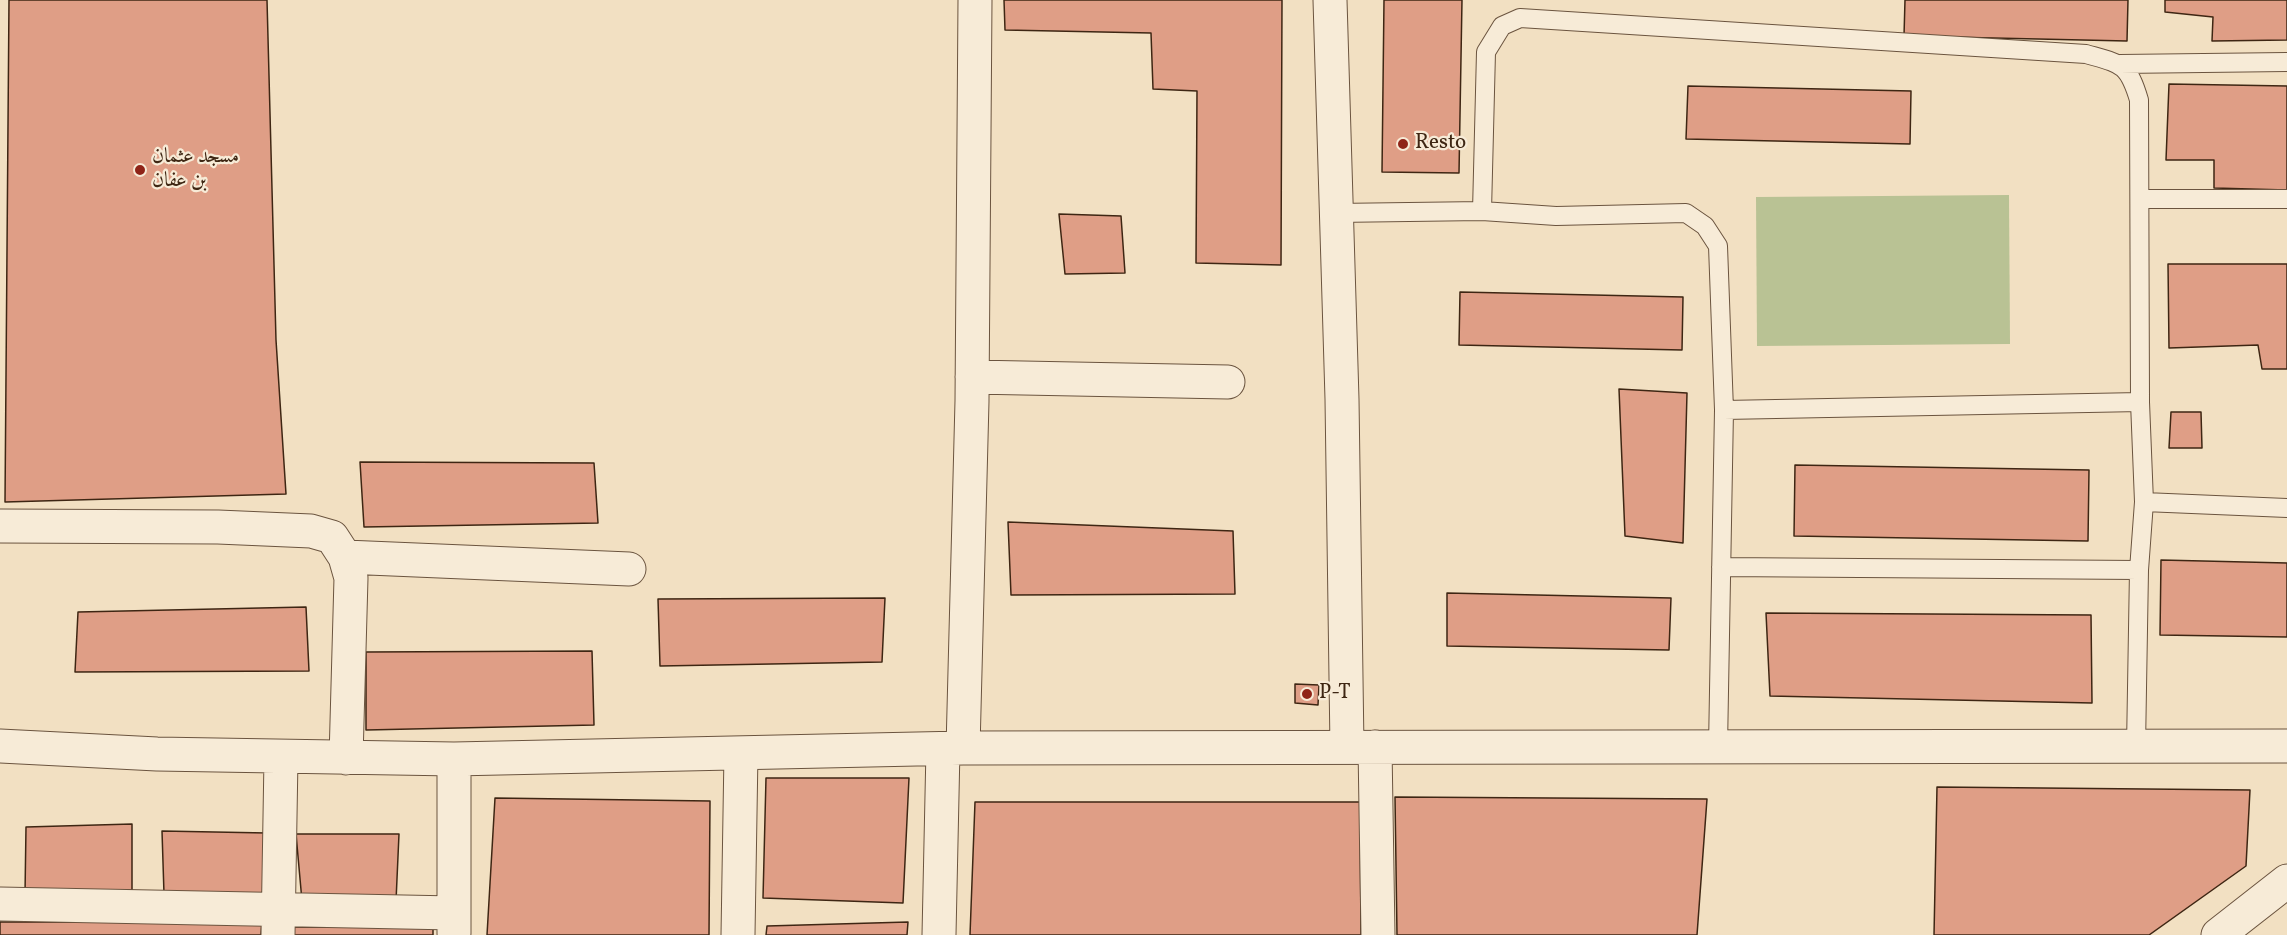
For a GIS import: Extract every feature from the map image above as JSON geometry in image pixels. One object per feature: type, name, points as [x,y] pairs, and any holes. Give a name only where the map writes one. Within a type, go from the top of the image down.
[{"type":"street","points":[[939,935],[953,749],[972,377],[975,0]]},
{"type":"street","points":[[1330,0],[1342,399],[1361,747],[1378,935]]},
{"type":"street","points":[[972,377],[1228,382]]},
{"type":"street","points":[[0,526],[218,527],[312,531],[332,537],[345,557],[351,578],[346,758]]},
{"type":"street","points":[[345,557],[629,569]]},
{"type":"street","points":[[0,746],[73,751],[281,758],[454,759],[953,749],[2287,746]]},
{"type":"street","points":[[738,935],[741,753]]},
{"type":"street","points":[[278,922],[281,758]]},
{"type":"street","points":[[0,904],[278,922],[454,924],[454,759]]},
{"type":"street","points":[[2218,935],[2287,881]]},
{"type":"lane","points":[[1482,211],[1486,52],[1502,26],[1520,18],[2086,54],[2120,64],[2287,62]]},
{"type":"lane","points":[[2120,64],[2133,80],[2139,100],[2140,402],[2144,502],[2139,570],[2136,747]]},
{"type":"lane","points":[[2140,199],[2287,199]]},
{"type":"lane","points":[[1335,213],[1482,211],[1556,216],[1686,213],[1705,226],[1718,246],[1724,410],[1718,747]]},
{"type":"lane","points":[[1724,410],[2140,402]]},
{"type":"lane","points":[[2144,502],[2287,508]]},
{"type":"lane","points":[[1721,567],[2139,570]]},
{"type":"green space","points":[[2009,195],[2010,344],[1757,346],[1756,197]]},
{"type":"building","name":"مسجد عثمان بن عفان","points":[[9,0],[267,0],[276,340],[286,494],[5,502]]},
{"type":"building","points":[[1004,0],[1282,0],[1281,265],[1196,263],[1197,91],[1153,89],[1151,33],[1005,30]]},
{"type":"building","points":[[1384,0],[1462,0],[1459,173],[1382,172]]},
{"type":"building","points":[[1905,0],[2128,0],[2127,41],[1904,36]]},
{"type":"building","points":[[2165,0],[2287,0],[2287,40],[2212,41],[2213,17],[2165,12]]},
{"type":"building","points":[[2169,84],[2287,86],[2287,190],[2214,188],[2214,160],[2166,160]]},
{"type":"building","points":[[1688,86],[1911,91],[1910,144],[1686,139]]},
{"type":"building","points":[[1059,214],[1121,216],[1125,273],[1065,274]]},
{"type":"building","points":[[2168,264],[2287,264],[2287,369],[2262,369],[2258,345],[2169,348]]},
{"type":"building","points":[[1460,292],[1683,297],[1682,350],[1459,345]]},
{"type":"building","points":[[1619,389],[1687,393],[1683,543],[1625,536]]},
{"type":"building","points":[[2171,412],[2201,412],[2202,448],[2169,448]]},
{"type":"building","points":[[360,462],[594,463],[598,523],[364,527]]},
{"type":"building","points":[[1795,465],[2089,470],[2088,541],[1794,536]]},
{"type":"building","points":[[1008,522],[1233,531],[1235,594],[1011,595]]},
{"type":"building","points":[[2161,560],[2287,563],[2287,637],[2160,635]]},
{"type":"building","points":[[1447,593],[1671,598],[1669,650],[1447,646]]},
{"type":"building","points":[[885,598],[882,662],[660,666],[658,599]]},
{"type":"building","points":[[306,607],[309,671],[75,672],[78,612]]},
{"type":"building","points":[[1766,613],[2091,615],[2092,703],[1770,696]]},
{"type":"building","points":[[592,651],[594,725],[366,730],[366,652]]},
{"type":"building","name":"P-T","points":[[1295,684],[1319,685],[1318,705],[1295,703]]},
{"type":"building","points":[[766,778],[909,778],[903,903],[763,898]]},
{"type":"building","points":[[1937,787],[2250,790],[2246,866],[2149,935],[1934,935]]},
{"type":"building","points":[[1395,797],[1707,799],[1697,935],[1397,935]]},
{"type":"building","points":[[495,798],[710,801],[709,935],[487,935]]},
{"type":"building","points":[[975,802],[1360,802],[1361,935],[970,935]]},
{"type":"building","points":[[132,824],[132,890],[25,894],[26,827]]},
{"type":"building","points":[[162,831],[267,833],[264,896],[164,894]]},
{"type":"building","points":[[296,834],[399,834],[396,901],[302,901]]},
{"type":"building","points":[[0,922],[262,922],[261,935],[0,935]]},
{"type":"building","points":[[908,922],[907,935],[766,935],[767,926]]},
{"type":"building","points":[[293,927],[433,927],[433,935],[293,935]]},
{"type":"place","name":"Resto","points":[[1403,144]]},
{"type":"place","name":"مسجد عثمان بن عفان","points":[[140,170]]},
{"type":"place","name":"P-T","points":[[1307,694]]}]
